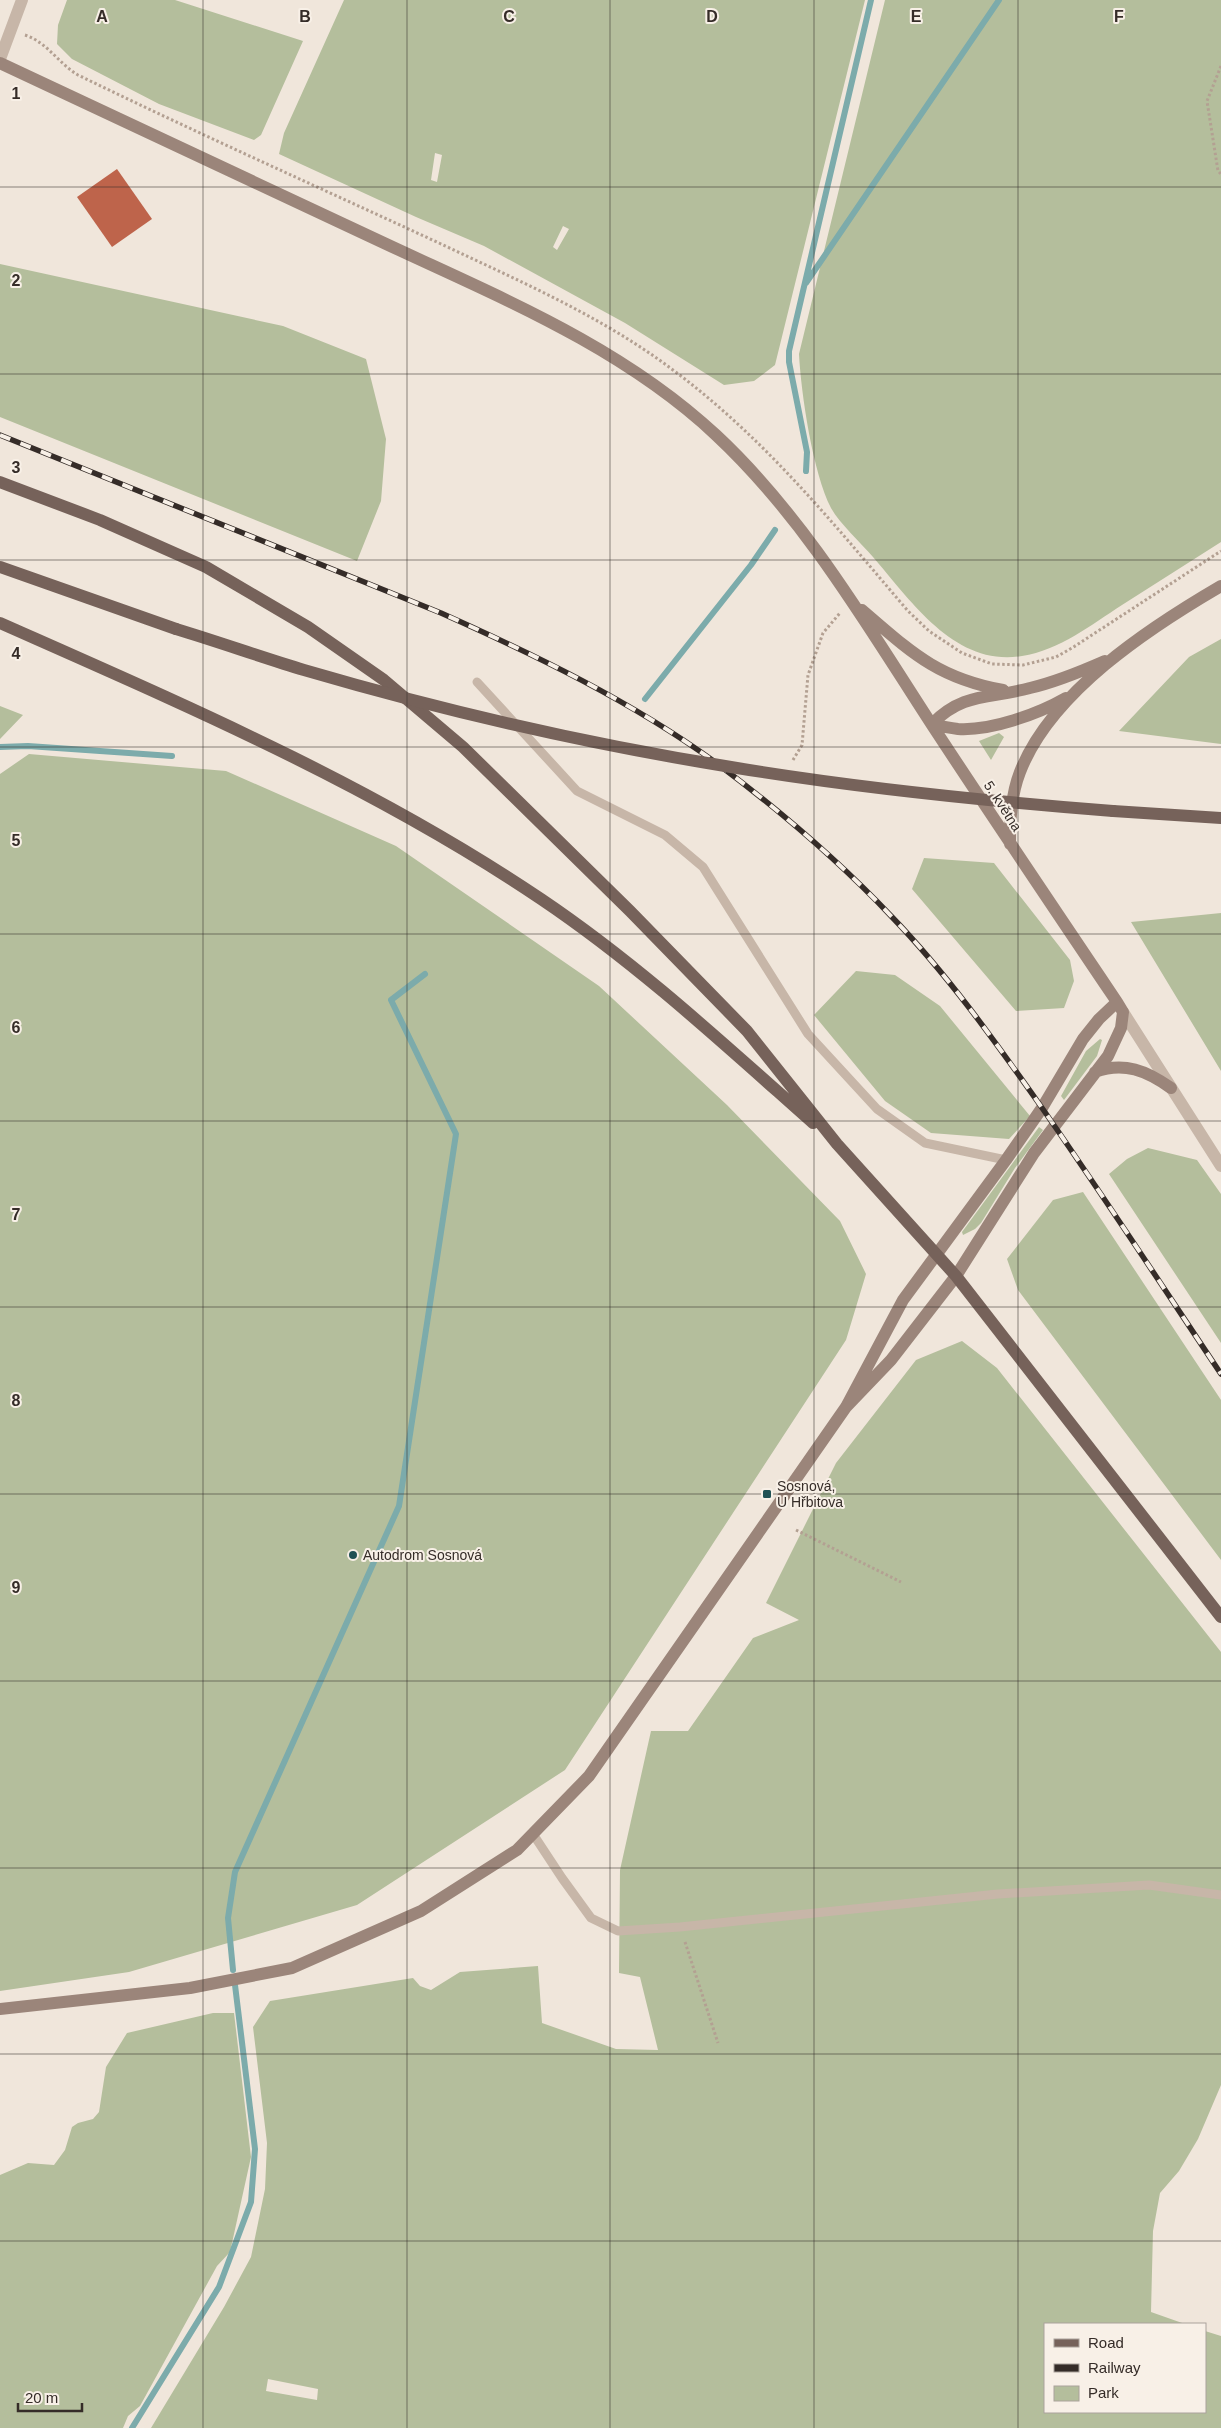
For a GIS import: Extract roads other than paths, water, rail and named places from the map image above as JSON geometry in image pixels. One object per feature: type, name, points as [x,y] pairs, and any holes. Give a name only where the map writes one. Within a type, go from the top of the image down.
[{"type":"main road","points":[[0,482],[100,520],[206,566],[308,627],[384,680],[463,746],[637,918],[747,1031],[837,1144],[956,1276],[1221,1617]]},
{"type":"main road","points":[[0,567],[176,629],[305,670],[494,719],[597,741],[730,767],[959,798],[1221,818]]},
{"type":"main road","points":[[0,622],[282,750],[451,842],[541,899],[670,996],[837,1144]]},
{"type":"street","points":[[0,59],[22,0]]},
{"type":"street","name":"5. května","points":[[0,64],[574,334],[625,364],[685,407],[750,469],[792,520],[850,600],[1010,844],[1120,1007],[1221,1166]]},
{"type":"street","points":[[1010,844],[1010,819],[1019,774],[1038,738],[1054,716],[1077,691],[1113,658],[1221,586]]},
{"type":"street","points":[[850,600],[932,666],[964,681],[1010,692]]},
{"type":"street","points":[[932,724],[946,710],[964,700],[1010,692],[1063,679],[1113,658]]},
{"type":"street","points":[[932,724],[960,729],[992,725],[1040,711],[1077,691]]},
{"type":"street","points":[[0,2009],[190,1988],[292,1968],[421,1911],[517,1850],[589,1776],[846,1407],[903,1300],[1042,1108],[1083,1039],[1099,1019],[1120,1007]]},
{"type":"street","points":[[846,1407],[891,1360],[956,1276],[1034,1153],[1095,1072],[1119,1035],[1120,1007]]},
{"type":"street","points":[[1095,1072],[1109,1067],[1128,1067],[1150,1074],[1171,1088]]},
{"type":"lane","points":[[477,682],[577,791],[665,835],[703,866],[808,1034],[876,1109],[925,1143],[1006,1160]]},
{"type":"lane","points":[[533,1834],[592,1918],[618,1930],[680,1927],[998,1894],[1149,1885],[1221,1895]]},
{"type":"waterway","points":[[806,471],[807,452],[789,362],[789,351],[871,0]]},
{"type":"waterway","points":[[806,283],[999,0]]},
{"type":"waterway","points":[[645,699],[751,565],[775,530]]},
{"type":"waterway","points":[[0,747],[28,746],[172,756]]},
{"type":"waterway","points":[[233,1970],[228,1918],[235,1872],[399,1506],[456,1134],[391,1000],[425,974]]},
{"type":"waterway","points":[[132,2428],[219,2287],[251,2202],[255,2149],[235,1985]]},
{"type":"railway","points":[[0,435],[441,613],[512,645],[616,699],[715,762],[807,836],[850,875],[932,961],[1040,1105],[1221,1374]]},
{"type":"place","name":"Sosnová, U Hřbitova","points":[[767,1494]]},
{"type":"place","name":"Autodrom Sosnová","points":[[353,1555]]}]
